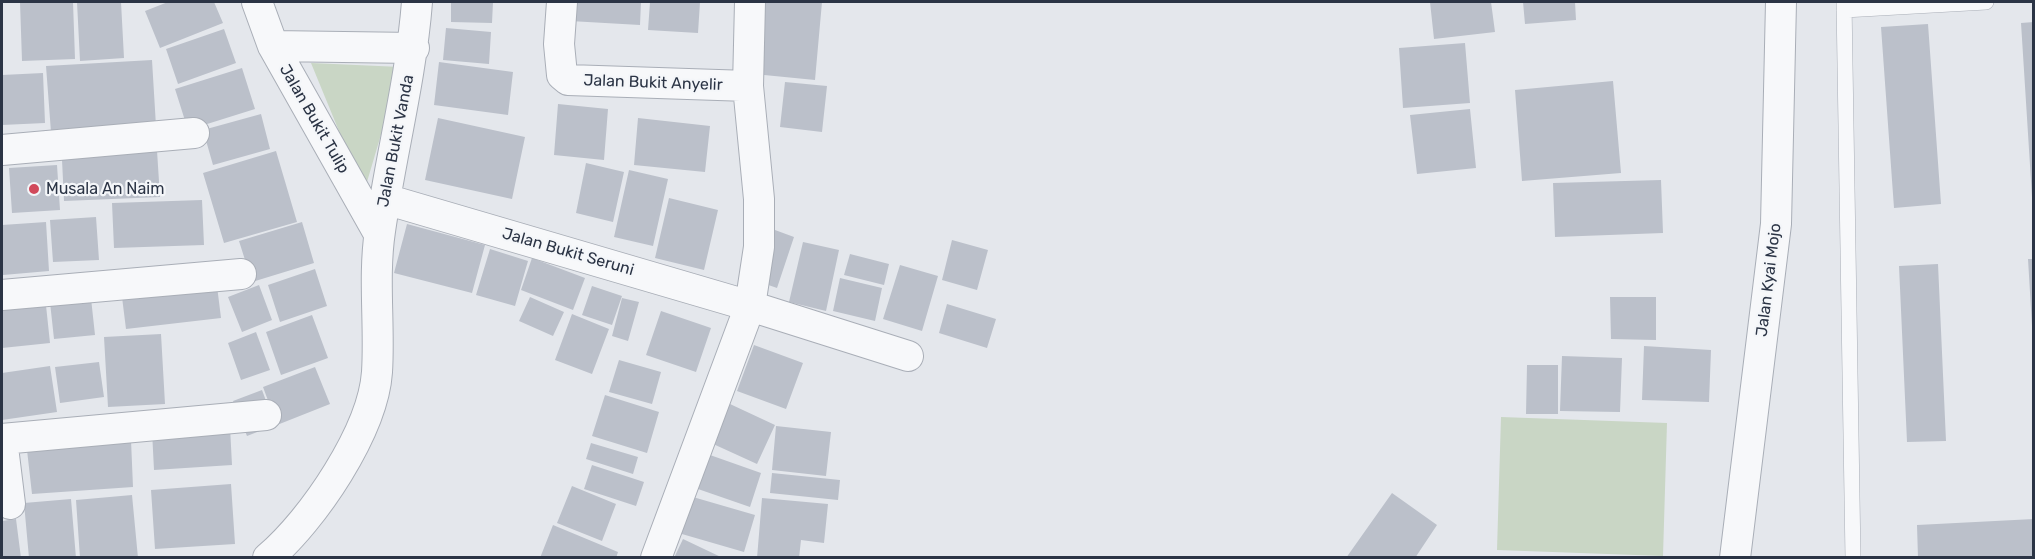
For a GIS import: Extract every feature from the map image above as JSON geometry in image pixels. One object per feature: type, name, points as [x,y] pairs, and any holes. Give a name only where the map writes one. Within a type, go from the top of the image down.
[{"type":"street","name":"Jalan Bukit Tulip","points":[[257,2],[273,46],[379,234]]},
{"type":"street","name":"Jalan Bukit Vanda","points":[[268,558],[338,477],[361,429],[377,375],[379,234],[414,48],[417,2]]},
{"type":"street","name":"Jalan Bukit Anyelir","points":[[562,2],[559,44],[562,75],[568,80],[748,86]]},
{"type":"street","points":[[656,558],[750,306],[759,247],[759,209],[748,86],[750,2]]},
{"type":"street","name":"Jalan Kyai Mojo","points":[[1735,558],[1776,224],[1781,2]]},
{"type":"street","points":[[273,46],[414,48]]},
{"type":"street","points":[[2,150],[194,133]]},
{"type":"street","name":"Jalan Bukit Seruni","points":[[386,199],[750,306],[908,356]]},
{"type":"street","points":[[2,295],[241,274]]},
{"type":"street","points":[[10,504],[2,439],[266,415]]},
{"type":"lane","points":[[1853,558],[1844,6],[1986,2]]},
{"type":"green space","points":[[311,63],[401,67],[364,192]]},
{"type":"green space","points":[[1501,417],[1667,423],[1663,556],[1497,550]]},
{"type":"building","points":[[20,2],[73,2],[75,59],[22,61]]},
{"type":"building","points":[[77,2],[121,2],[124,58],[80,61]]},
{"type":"building","points":[[168,2],[214,2],[223,23],[160,48],[145,11]]},
{"type":"building","points":[[451,2],[493,2],[492,23],[451,22]]},
{"type":"building","points":[[570,2],[641,2],[640,25],[570,21]]},
{"type":"building","points":[[650,2],[700,2],[698,33],[648,30]]},
{"type":"building","points":[[761,2],[822,2],[815,80],[754,74]]},
{"type":"building","points":[[1430,2],[1491,2],[1495,32],[1434,39]]},
{"type":"building","points":[[1523,2],[1575,2],[1576,20],[1525,24]]},
{"type":"building","points":[[2034,22],[2034,197],[2032,197],[2021,23]]},
{"type":"building","points":[[1928,24],[1941,204],[1894,208],[1881,27]]},
{"type":"building","points":[[446,28],[491,32],[489,64],[443,60]]},
{"type":"building","points":[[224,29],[236,63],[178,84],[166,49]]},
{"type":"building","points":[[1465,43],[1470,103],[1403,108],[1399,48]]},
{"type":"building","points":[[152,60],[156,126],[51,132],[46,66]]},
{"type":"building","points":[[439,62],[513,72],[508,115],[434,105]]},
{"type":"building","points":[[242,68],[255,109],[188,130],[175,89]]},
{"type":"building","points":[[43,73],[45,123],[2,125],[2,75]]},
{"type":"building","points":[[1613,81],[1621,173],[1522,181],[1515,90]]},
{"type":"building","points":[[785,82],[827,86],[822,132],[780,127]]},
{"type":"building","points":[[558,104],[608,109],[604,160],[554,155]]},
{"type":"building","points":[[1470,109],[1476,168],[1417,174],[1410,115]]},
{"type":"building","points":[[261,114],[270,149],[213,165],[203,130]]},
{"type":"building","points":[[438,118],[525,137],[512,199],[425,180]]},
{"type":"building","points":[[638,118],[710,126],[705,172],[634,165]]},
{"type":"building","points":[[156,135],[160,197],[64,201],[61,139]]},
{"type":"building","points":[[276,151],[297,222],[224,243],[203,173]]},
{"type":"building","points":[[586,163],[624,172],[613,222],[576,213]]},
{"type":"building","name":"Musala An Naim","points":[[57,165],[60,210],[12,213],[9,168]]},
{"type":"building","points":[[629,170],[668,179],[653,246],[614,237]]},
{"type":"building","points":[[1661,180],[1663,233],[1555,237],[1553,183]]},
{"type":"building","points":[[669,198],[718,210],[704,270],[655,258]]},
{"type":"building","points":[[202,200],[204,245],[114,248],[112,203]]},
{"type":"building","points":[[96,217],[99,260],[53,262],[50,220]]},
{"type":"building","points":[[46,222],[49,271],[3,275],[2,225]]},
{"type":"building","points":[[302,222],[314,263],[252,282],[239,241]]},
{"type":"building","points":[[407,224],[485,245],[472,293],[394,273]]},
{"type":"building","points":[[775,230],[794,237],[777,288],[757,281]]},
{"type":"building","points":[[952,240],[988,250],[977,290],[942,280]]},
{"type":"building","points":[[803,242],[839,250],[826,311],[789,302]]},
{"type":"building","points":[[490,249],[528,261],[515,306],[476,295]]},
{"type":"building","points":[[850,254],[889,264],[884,285],[844,275]]},
{"type":"building","points":[[532,258],[585,278],[573,310],[521,290]]},
{"type":"building","points":[[2028,259],[2034,259],[2034,326],[2032,326]]},
{"type":"building","points":[[1938,264],[1946,441],[1907,442],[1899,266]]},
{"type":"building","points":[[900,265],[938,276],[922,331],[883,319]]},
{"type":"building","points":[[315,269],[327,306],[280,322],[268,285]]},
{"type":"building","points":[[216,278],[221,318],[126,329],[121,289]]},
{"type":"building","points":[[840,278],[882,288],[875,321],[833,311]]},
{"type":"building","points":[[259,285],[272,320],[242,332],[228,297]]},
{"type":"building","points":[[592,286],[622,296],[612,325],[582,315]]},
{"type":"building","points":[[90,289],[95,335],[54,339],[49,293]]},
{"type":"building","points":[[45,296],[50,343],[2,348],[2,300]]},
{"type":"building","points":[[530,297],[564,312],[553,336],[519,321]]},
{"type":"building","points":[[1610,297],[1656,297],[1656,340],[1611,339]]},
{"type":"building","points":[[622,298],[639,302],[628,341],[612,336]]},
{"type":"building","points":[[947,304],[996,319],[987,348],[939,333]]},
{"type":"building","points":[[661,311],[711,328],[696,372],[646,355]]},
{"type":"building","points":[[572,314],[609,329],[592,374],[555,360]]},
{"type":"building","points":[[312,315],[328,358],[281,375],[266,332]]},
{"type":"building","points":[[256,332],[270,370],[241,380],[228,343]]},
{"type":"building","points":[[161,334],[165,404],[108,407],[104,337]]},
{"type":"building","points":[[754,345],[803,363],[786,409],[737,391]]},
{"type":"building","points":[[1644,346],[1711,350],[1709,402],[1642,400]]},
{"type":"building","points":[[1562,356],[1622,358],[1620,412],[1560,411]]},
{"type":"building","points":[[619,360],[661,372],[652,404],[609,392]]},
{"type":"building","points":[[99,362],[104,397],[60,403],[55,367]]},
{"type":"building","points":[[1527,365],[1558,365],[1558,414],[1526,414]]},
{"type":"building","points":[[50,366],[57,412],[2,420],[2,373]]},
{"type":"building","points":[[315,367],[330,404],[277,425],[263,387]]},
{"type":"building","points":[[262,390],[275,425],[247,436],[233,401]]},
{"type":"building","points":[[605,395],[659,412],[647,453],[592,436]]},
{"type":"building","points":[[730,404],[775,425],[757,464],[711,443]]},
{"type":"building","points":[[776,426],[831,432],[826,476],[772,470]]},
{"type":"building","points":[[230,427],[232,465],[154,470],[152,431]]},
{"type":"building","points":[[131,440],[133,487],[32,494],[27,450]]},
{"type":"building","points":[[591,443],[638,457],[633,474],[586,459]]},
{"type":"building","points":[[710,455],[761,473],[750,507],[698,489]]},
{"type":"building","points":[[592,465],[644,482],[636,506],[584,489]]},
{"type":"building","points":[[772,473],[840,480],[838,500],[770,493]]},
{"type":"building","points":[[231,484],[235,544],[155,549],[151,490]]},
{"type":"building","points":[[572,486],[616,504],[602,541],[557,523]]},
{"type":"building","points":[[1392,493],[1437,525],[1415,558],[1346,558]]},
{"type":"building","points":[[132,495],[138,558],[80,558],[76,500]]},
{"type":"building","points":[[686,495],[755,515],[744,552],[675,532]]},
{"type":"building","points":[[762,498],[828,504],[824,543],[801,540],[799,558],[757,558]]},
{"type":"building","points":[[71,499],[76,558],[29,558],[24,503]]},
{"type":"building","points":[[16,519],[21,558],[2,558],[2,521]]},
{"type":"building","points":[[2034,519],[2034,558],[1918,558],[1917,525]]},
{"type":"building","points":[[553,525],[618,552],[616,558],[540,558]]},
{"type":"building","points":[[683,539],[723,558],[674,558]]},
{"type":"place","name":"Musala An Naim","points":[[34,189]]}]
